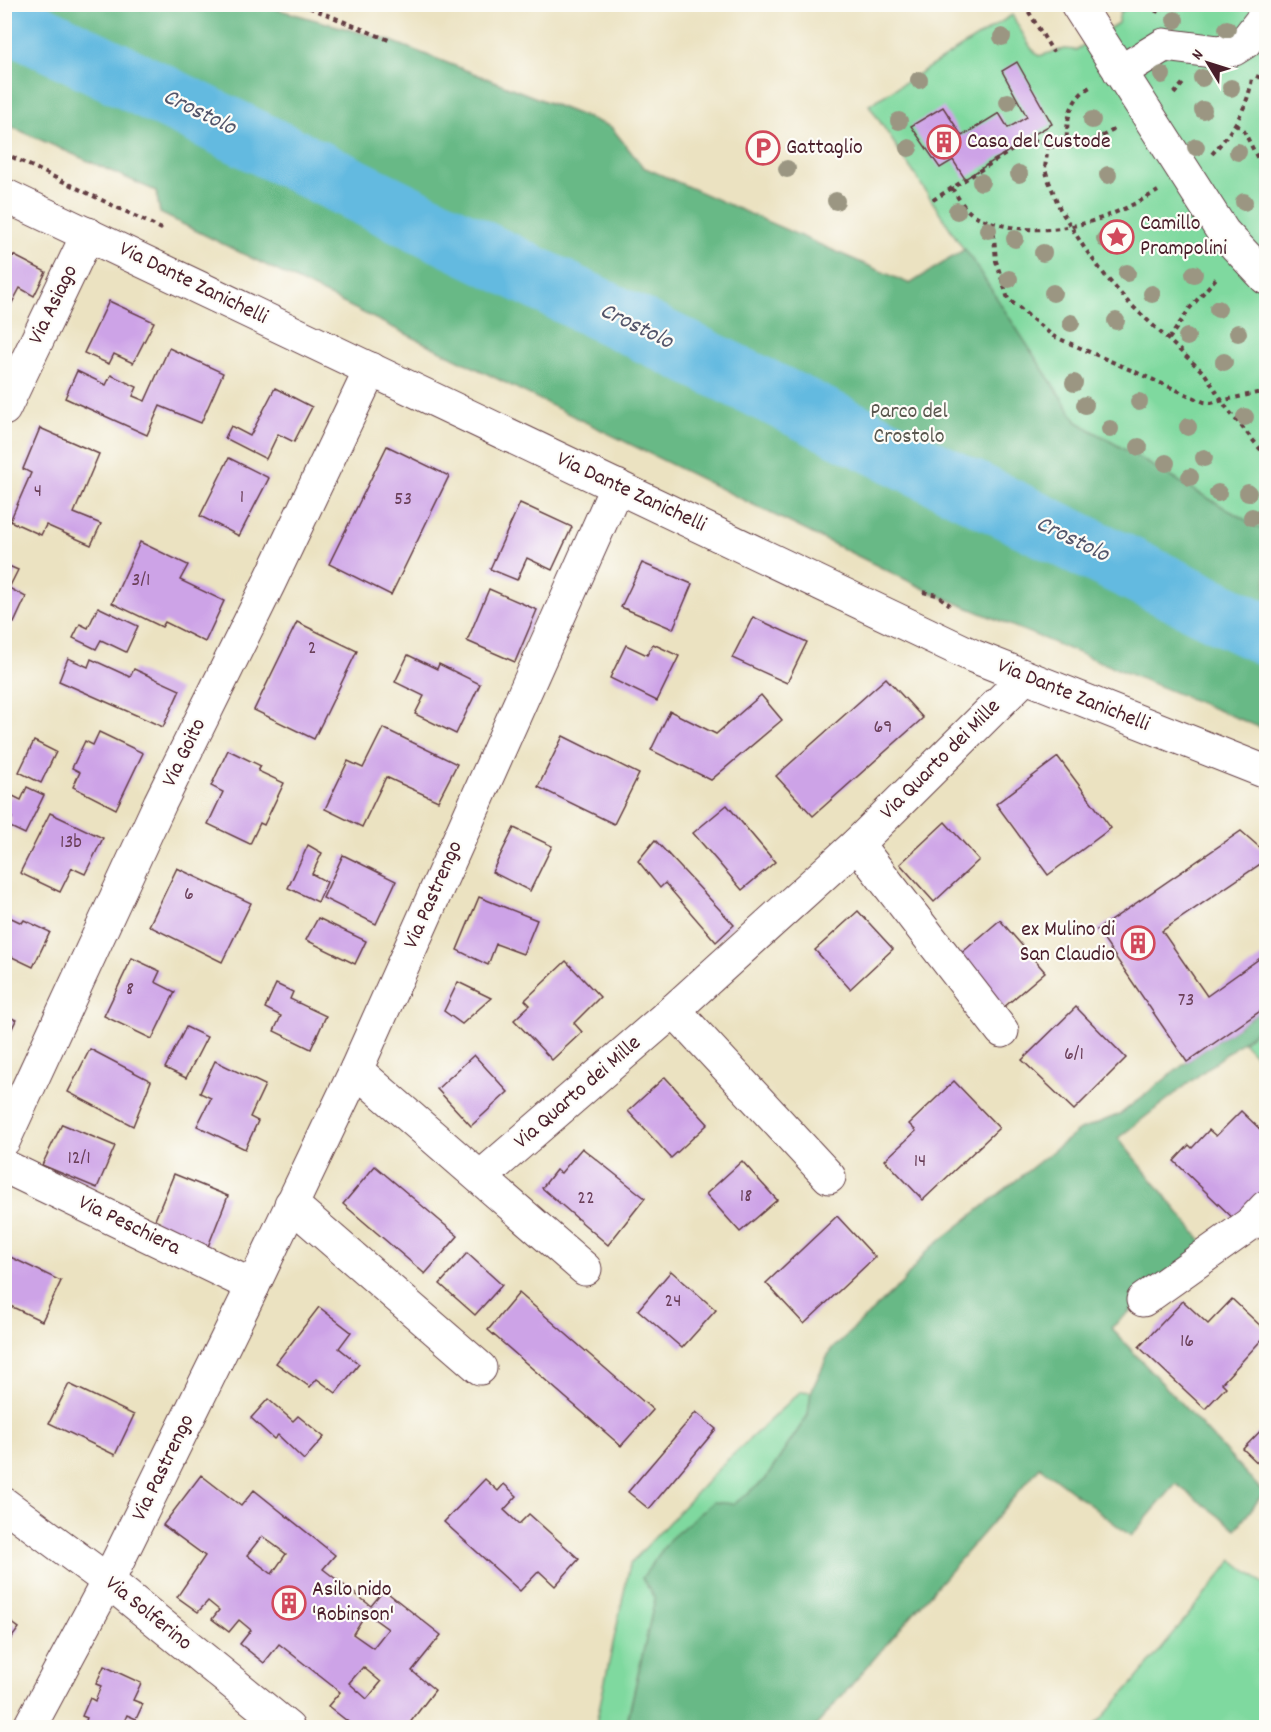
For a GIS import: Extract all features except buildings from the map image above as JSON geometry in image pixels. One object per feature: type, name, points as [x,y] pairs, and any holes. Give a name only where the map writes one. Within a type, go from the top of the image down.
[{"type":"street","points":[[1077,4],[1223,232],[1258,272]]},
{"type":"street","points":[[1120,72],[1164,45],[1219,52],[1234,49],[1243,44],[1266,15]]},
{"type":"street","name":"Via Dante Zanichelli","points":[[4,195],[973,656],[1266,772]]},
{"type":"street","name":"Via Asiago","points":[[4,409],[88,234]]},
{"type":"street","name":"Via Goito","points":[[4,1140],[160,803],[371,369]]},
{"type":"street","name":"Via Pastrengo","points":[[29,1728],[108,1581],[356,1070],[617,486]]},
{"type":"street","name":"Via Quarto dei Mille","points":[[481,1177],[674,1010],[857,844],[1025,677]]},
{"type":"street","points":[[857,844],[1002,1031]]},
{"type":"street","points":[[674,1010],[829,1177]]},
{"type":"street","points":[[356,1070],[585,1269]]},
{"type":"street","name":"Via Peschiera","points":[[4,1166],[253,1286]]},
{"type":"street","points":[[291,1204],[480,1368]]},
{"type":"street","points":[[1143,1300],[1261,1224]]},
{"type":"street","name":"Via Solferino","points":[[4,1504],[108,1581],[288,1728]]},
{"type":"path","points":[[301,4],[391,41]]},
{"type":"path","points":[[1024,4],[1053,52]]},
{"type":"path","points":[[952,188],[970,213],[993,224],[1027,230],[1071,228],[1137,203],[1206,160],[1236,124],[1247,101],[1252,76],[1252,67],[1243,44]]},
{"type":"path","points":[[933,200],[1028,140],[1067,147],[1091,142],[1145,112],[1175,93],[1185,83],[1193,65],[1194,48]]},
{"type":"path","points":[[1067,147],[1067,123],[1077,98],[1084,91],[1120,72]]},
{"type":"path","points":[[1252,76],[1266,80]]},
{"type":"path","points":[[1236,124],[1244,131],[1266,175]]},
{"type":"path","points":[[1048,145],[1045,168],[1048,179],[1071,228],[1107,278],[1128,302],[1205,374],[1220,400],[1266,456]]},
{"type":"path","points":[[993,224],[996,261],[1008,299],[1053,336],[1204,402],[1211,403],[1266,391]]},
{"type":"path","points":[[1169,339],[1190,308],[1258,272]]},
{"type":"green space","name":"Parco del Crostolo","points":[[5,4],[262,5],[391,41],[611,127],[643,167],[910,284],[965,249],[1077,422],[1266,532],[1266,730],[937,595],[160,213],[156,191],[5,124]]},
{"type":"green space","points":[[1134,5],[1266,5],[1266,532],[1077,422],[869,105],[1012,15],[1031,48],[1039,56],[1064,49],[1076,50],[1118,23],[1120,12]]},
{"type":"green space","points":[[1266,1007],[1266,1023],[1118,1138],[1211,1252],[1143,1300],[1111,1328],[1264,1493],[1236,1529],[1176,1484],[1131,1536],[1040,1467],[815,1727],[626,1728],[655,1599],[642,1578],[670,1539],[713,1502],[734,1504],[765,1480],[808,1415],[811,1392],[830,1351],[902,1283],[926,1252],[1078,1131],[1120,1114],[1187,1062]]},
{"type":"green space","points":[[1266,1023],[1266,1066],[1243,1042]]},
{"type":"green space","points":[[801,1391],[811,1392],[808,1415],[765,1480],[734,1504],[655,1599],[626,1727],[595,1728],[630,1564],[724,1463]]},
{"type":"green space","points":[[1233,1560],[1266,1586],[1266,1642],[1259,1651],[1266,1658],[1266,1727],[1094,1727],[1134,1682]]},
{"type":"waterway","name":"Crostolo","points":[[4,18],[1266,635]]},
{"type":"place","name":"Casa del Custode","points":[[944,142]]},
{"type":"place","name":"Gattaglio","points":[[763,148]]},
{"type":"place","name":"Camillo Prampolini","points":[[1117,237]]},
{"type":"place","name":"ex Mulino di San Claudio","points":[[1138,943]]},
{"type":"place","name":"Asilo nido 'Robinson'","points":[[289,1603]]}]
